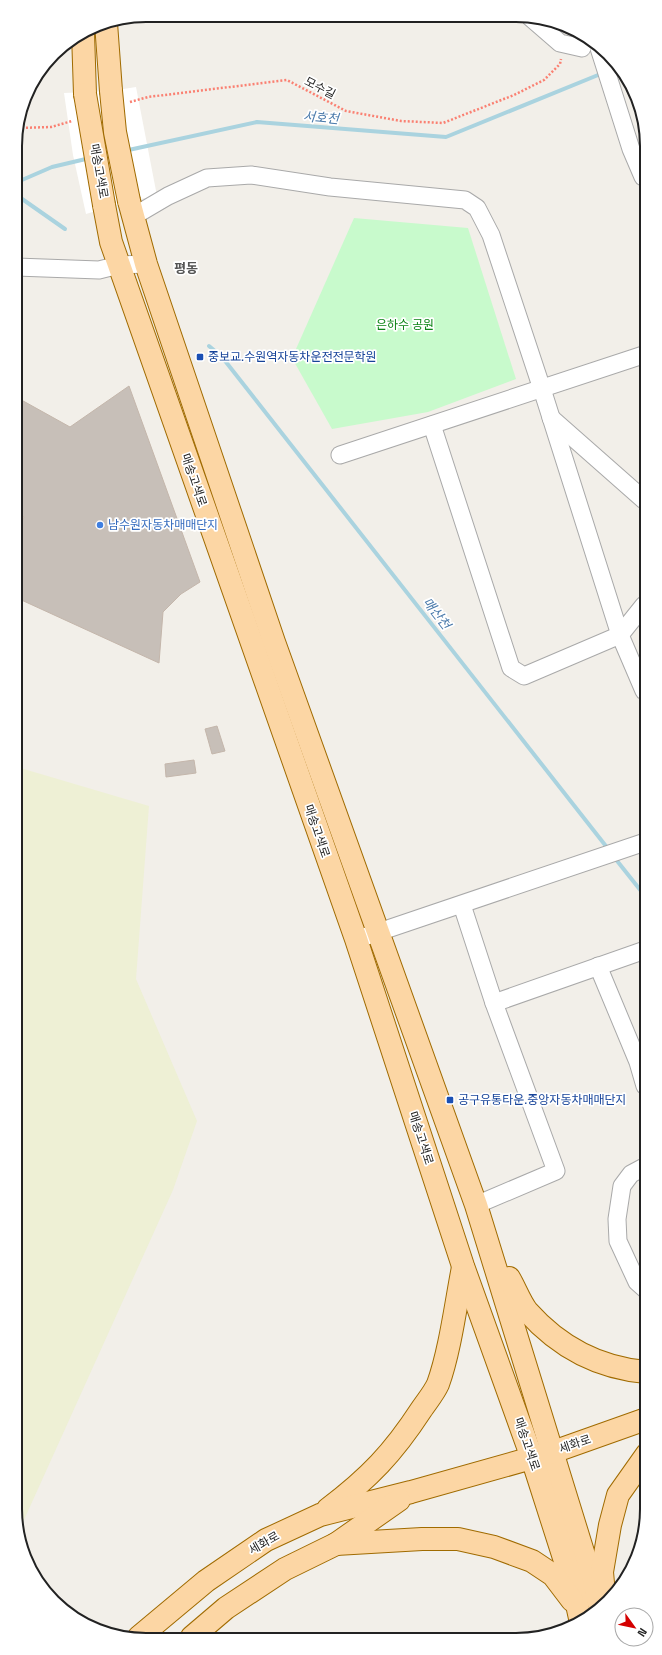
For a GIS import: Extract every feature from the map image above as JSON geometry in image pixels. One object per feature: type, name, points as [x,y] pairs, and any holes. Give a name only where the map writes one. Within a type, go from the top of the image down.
[{"type":"main road","name":"매송고색로","points":[[107,29],[118,98],[115,132],[146,264],[274,642],[380,933],[476,1204],[483,1230],[518,1336],[598,1602]]},
{"type":"main road","name":"매송고색로","points":[[83,39],[85,94],[111,242],[356,939],[463,1266],[532,1458],[573,1586],[579,1615]]},
{"type":"main road","points":[[483,1230],[526,1310],[555,1337],[588,1358],[626,1370],[640,1371]]},
{"type":"main road","points":[[320,1515],[353,1490],[379,1466],[405,1435],[438,1385],[463,1266]]},
{"type":"main road","name":"세화로","points":[[144,1633],[206,1581],[266,1540],[320,1515],[411,1492],[553,1452],[640,1422]]},
{"type":"main road","points":[[605,1595],[602,1572],[610,1525],[618,1495],[640,1463]]},
{"type":"main road","name":"세화로","points":[[197,1633],[226,1608],[284,1570],[336,1544],[411,1492]]},
{"type":"main road","points":[[336,1544],[422,1539],[458,1539],[494,1547],[532,1561],[553,1576],[579,1615]]},
{"type":"street","points":[[537,24],[560,44],[594,50],[634,143],[640,166]]},
{"type":"street","points":[[132,208],[168,196],[207,178],[251,175],[330,187],[465,200],[477,208],[491,235],[552,418],[620,635],[640,682]]},
{"type":"street","points":[[22,267],[99,270],[119,265],[146,264]]},
{"type":"street","points":[[340,455],[640,356]]},
{"type":"street","points":[[552,418],[640,496]]},
{"type":"street","points":[[432,425],[512,668],[524,676],[620,635],[640,610]]},
{"type":"street","points":[[356,939],[380,933],[640,844]]},
{"type":"street","points":[[462,905],[494,1002],[556,1171],[476,1204]]},
{"type":"street","points":[[494,1002],[640,952]]},
{"type":"street","points":[[598,966],[640,1068]]},
{"type":"street","points":[[640,1169],[631,1174],[622,1186],[617,1218],[618,1241],[637,1282],[640,1285]]},
{"type":"path","name":"모수길","points":[[118,98],[148,97],[287,80],[346,111],[400,121],[443,123],[514,95],[544,80],[560,64],[563,53],[594,50]]},
{"type":"path","points":[[23,128],[51,127],[73,120]]},
{"type":"green space","name":"은하수 공원","points":[[354,218],[468,228],[516,379],[428,412],[332,429],[292,358]]},
{"type":"green space","points":[[22,768],[149,806],[136,979],[197,1121],[173,1190],[23,1523]]},
{"type":"pier","points":[[136,87],[157,196],[129,201],[86,214],[73,155],[64,93],[111,91]]},
{"type":"building","name":"남수원자동차매매단지","points":[[129,386],[200,582],[181,594],[163,612],[159,663],[22,600],[22,521],[24,517],[22,516],[22,400],[70,427]]},
{"type":"building","points":[[217,726],[225,751],[212,754],[205,729]]},
{"type":"building","points":[[194,760],[196,773],[166,777],[165,764]]},
{"type":"waterway","name":"서호천","points":[[124,151],[257,122],[446,137],[603,73]]},
{"type":"waterway","name":"서호천","points":[[22,180],[52,167],[90,158]]},
{"type":"waterway","name":"매산천","points":[[22,199],[65,229]]},
{"type":"waterway","name":"매산천","points":[[209,346],[222,357],[609,850]]},
{"type":"waterway","name":"매산천","points":[[614,857],[640,890]]},
{"type":"place","name":"중보교.수원역자동차운전전문학원","points":[[200,357]]},
{"type":"place","name":"남수원자동차매매단지","points":[[100,525]]},
{"type":"place","name":"공구유통타운.중앙자동차매매단지","points":[[450,1100]]},
{"type":"district","name":"평동","points":[[186,268]]}]
